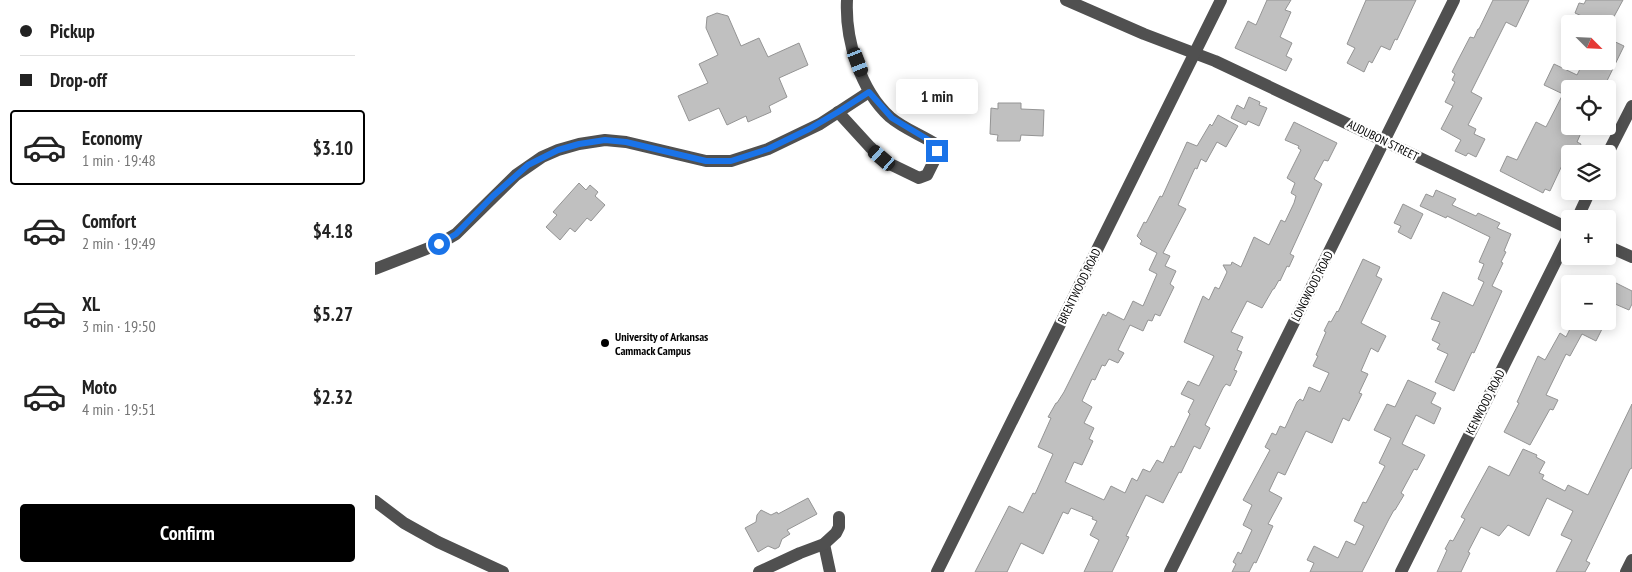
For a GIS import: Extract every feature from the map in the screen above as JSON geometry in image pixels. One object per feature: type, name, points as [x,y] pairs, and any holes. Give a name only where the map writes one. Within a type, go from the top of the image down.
[{"type":"street","points":[[838,112],[870,148],[888,163],[919,178],[927,175],[937,155],[937,145],[892,118],[869,92],[847,30],[847,0]]},
{"type":"street","name":"AUDUBON STREET","points":[[1066,0],[1088,4],[1195,52],[1561,227]]},
{"type":"street","name":"BRENTWOOD ROAD","points":[[937,572],[1221,0]]},
{"type":"street","name":"LONGWOOD ROAD","points":[[1169,572],[1454,0]]},
{"type":"street","points":[[375,269],[439,244],[456,234],[516,175],[542,157],[558,150],[605,140],[626,142],[706,161],[731,161],[768,149],[820,124],[869,92]]},
{"type":"street","points":[[1612,145],[1632,106]]},
{"type":"street","name":"KENWOOD ROAD","points":[[1401,572],[1561,249]]},
{"type":"street","points":[[1616,250],[1632,257]]},
{"type":"street","points":[[375,500],[404,523],[503,572]]},
{"type":"street","points":[[759,572],[824,544],[836,533],[839,527],[839,517]]},
{"type":"street","points":[[824,544],[830,572]]},
{"type":"street","points":[[1626,572],[1632,560]]},
{"type":"building","points":[[1267,0],[1291,0],[1285,10],[1291,12],[1280,37],[1292,43],[1286,56],[1292,59],[1286,71],[1235,48],[1248,21],[1256,25]]},
{"type":"building","points":[[1366,0],[1416,0],[1397,40],[1395,39],[1390,50],[1381,46],[1372,63],[1369,61],[1364,72],[1347,63],[1355,48],[1347,44]]},
{"type":"building","points":[[1493,0],[1529,0],[1516,27],[1506,22],[1471,92],[1482,98],[1468,125],[1476,129],[1474,134],[1485,139],[1476,157],[1468,153],[1466,156],[1455,151],[1461,140],[1441,129],[1453,106],[1445,102],[1455,82],[1452,80],[1455,74],[1452,72],[1470,37],[1474,38]]},
{"type":"building","points":[[1586,0],[1623,0],[1615,15],[1580,15],[1575,13],[1579,3],[1584,4]]},
{"type":"building","points":[[717,13],[728,16],[741,46],[759,38],[768,57],[799,43],[808,65],[779,78],[787,97],[769,106],[771,112],[748,122],[746,116],[727,125],[719,108],[689,121],[678,96],[708,83],[699,64],[718,55],[706,28],[707,17]]},
{"type":"building","points":[[1616,42],[1624,46],[1616,62]]},
{"type":"building","points":[[1554,64],[1561,67],[1561,70],[1567,70],[1577,75],[1580,70],[1612,70],[1607,80],[1561,80],[1561,93],[1544,85]]},
{"type":"building","points":[[1249,97],[1260,102],[1259,105],[1267,108],[1259,126],[1248,121],[1246,125],[1231,118],[1237,105],[1244,109]]},
{"type":"building","points":[[1561,98],[1561,135],[1580,135],[1577,142],[1581,144],[1561,145],[1561,168],[1550,191],[1545,189],[1543,193],[1500,171],[1507,156],[1517,160],[1536,122],[1546,127]]},
{"type":"building","points":[[998,103],[1021,103],[1021,109],[1044,110],[1043,136],[1021,135],[1020,141],[997,141],[998,135],[990,134],[991,108],[998,109]]},
{"type":"building","points":[[1218,115],[1238,126],[1226,147],[1217,142],[1206,162],[1201,159],[1178,205],[1186,209],[1163,253],[1170,256],[1165,266],[1176,271],[1170,284],[1174,287],[1160,316],[1155,314],[1152,321],[1148,320],[1143,331],[1130,325],[1118,350],[1124,353],[1118,363],[1109,359],[1105,366],[1102,365],[1095,380],[1092,379],[1082,401],[1092,407],[1084,423],[1094,428],[1089,439],[1093,441],[1082,465],[1074,462],[1065,482],[1104,500],[1111,486],[1125,493],[1132,478],[1137,481],[1143,469],[1150,472],[1157,460],[1163,463],[1171,446],[1174,447],[1190,414],[1188,412],[1194,400],[1181,394],[1188,381],[1199,386],[1214,356],[1184,342],[1203,296],[1209,300],[1215,287],[1219,289],[1227,272],[1223,265],[1231,265],[1232,262],[1241,267],[1254,237],[1269,245],[1281,220],[1285,222],[1294,203],[1296,196],[1291,193],[1295,183],[1287,178],[1301,150],[1298,148],[1299,146],[1285,140],[1294,122],[1337,143],[1328,161],[1324,160],[1314,179],[1322,184],[1290,254],[1294,256],[1289,267],[1287,266],[1280,281],[1262,308],[1247,301],[1231,332],[1243,337],[1237,350],[1242,352],[1234,370],[1237,371],[1230,386],[1226,384],[1223,388],[1205,425],[1210,428],[1200,449],[1194,446],[1163,503],[1146,495],[1126,536],[1129,537],[1112,572],[1084,572],[1099,540],[1090,535],[1097,521],[1092,519],[1093,517],[1071,508],[1068,514],[1063,512],[1043,554],[1021,543],[1007,572],[975,572],[1009,506],[1023,513],[1033,493],[1035,494],[1053,454],[1038,447],[1051,418],[1048,417],[1064,392],[1103,314],[1106,316],[1108,312],[1124,320],[1133,301],[1143,306],[1157,274],[1149,270],[1157,253],[1140,244],[1142,241],[1137,236],[1160,196],[1162,197],[1187,142],[1197,146],[1210,124],[1212,126]]},
{"type":"building","points":[[579,183],[586,190],[590,185],[598,192],[595,196],[605,205],[591,221],[587,218],[575,232],[570,228],[560,240],[546,227],[557,215],[553,212]]},
{"type":"building","points":[[1436,190],[1456,199],[1452,205],[1476,216],[1478,213],[1500,223],[1497,228],[1511,234],[1504,251],[1506,252],[1501,262],[1503,263],[1492,286],[1502,291],[1474,353],[1472,352],[1454,391],[1435,382],[1448,354],[1437,349],[1440,344],[1432,340],[1440,322],[1431,319],[1443,292],[1473,306],[1484,282],[1478,279],[1484,264],[1479,262],[1490,237],[1447,216],[1446,218],[1420,206],[1426,194],[1433,197]]},
{"type":"building","points":[[1403,204],[1423,214],[1411,239],[1398,232],[1401,226],[1394,223]]},
{"type":"building","points":[[1363,259],[1380,267],[1376,276],[1382,279],[1361,323],[1386,336],[1378,352],[1371,348],[1361,371],[1368,374],[1359,393],[1362,394],[1349,421],[1343,418],[1332,443],[1306,431],[1285,475],[1278,472],[1269,491],[1282,498],[1268,524],[1273,526],[1256,563],[1254,562],[1249,572],[1232,572],[1236,564],[1233,562],[1238,552],[1241,554],[1252,530],[1243,525],[1252,505],[1243,500],[1270,450],[1265,447],[1272,433],[1276,435],[1280,426],[1285,428],[1297,402],[1300,399],[1303,401],[1309,387],[1320,392],[1329,373],[1313,366],[1318,356],[1316,355],[1326,332],[1324,331],[1329,321],[1331,322],[1338,312]]},
{"type":"building","points":[[1616,283],[1632,291],[1632,304],[1629,310],[1616,304]]},
{"type":"building","points":[[1570,330],[1602,330],[1596,341],[1582,334],[1570,356],[1566,354],[1546,395],[1558,400],[1553,410],[1550,409],[1530,445],[1504,432],[1519,403],[1517,402],[1538,356],[1545,360],[1560,333],[1566,337]]},
{"type":"building","points":[[1408,380],[1436,393],[1431,403],[1441,408],[1434,424],[1416,415],[1402,444],[1425,455],[1417,470],[1414,469],[1401,493],[1404,495],[1389,519],[1362,572],[1310,572],[1314,563],[1307,560],[1314,546],[1338,558],[1346,541],[1355,545],[1364,526],[1354,521],[1363,502],[1366,503],[1385,466],[1379,463],[1391,438],[1374,430],[1387,404],[1395,407]]},
{"type":"building","points":[[1632,404],[1632,468],[1586,561],[1590,563],[1585,572],[1556,572],[1572,540],[1561,535],[1573,511],[1547,498],[1529,536],[1508,525],[1499,536],[1481,527],[1468,552],[1470,553],[1461,572],[1437,572],[1447,550],[1445,549],[1450,540],[1453,541],[1465,519],[1461,517],[1489,466],[1509,476],[1523,449],[1537,455],[1536,457],[1545,462],[1539,473],[1544,475],[1542,479],[1565,491],[1568,485],[1588,495]]},
{"type":"building","points":[[808,498],[817,514],[787,530],[790,534],[782,539],[779,547],[775,549],[768,546],[758,552],[745,528],[756,522],[757,515],[761,510],[771,515],[777,512],[778,514]]},
{"type":"place","name":"University of Arkansas Cammack Campus","points":[[605,343]]},
{"type":"route","points":[[439,244],[456,234],[469,223],[493,196],[528,165],[558,150],[579,144],[605,140],[626,142],[706,161],[731,161],[768,149],[820,124],[869,92],[892,118],[937,145],[937,151]]}]
